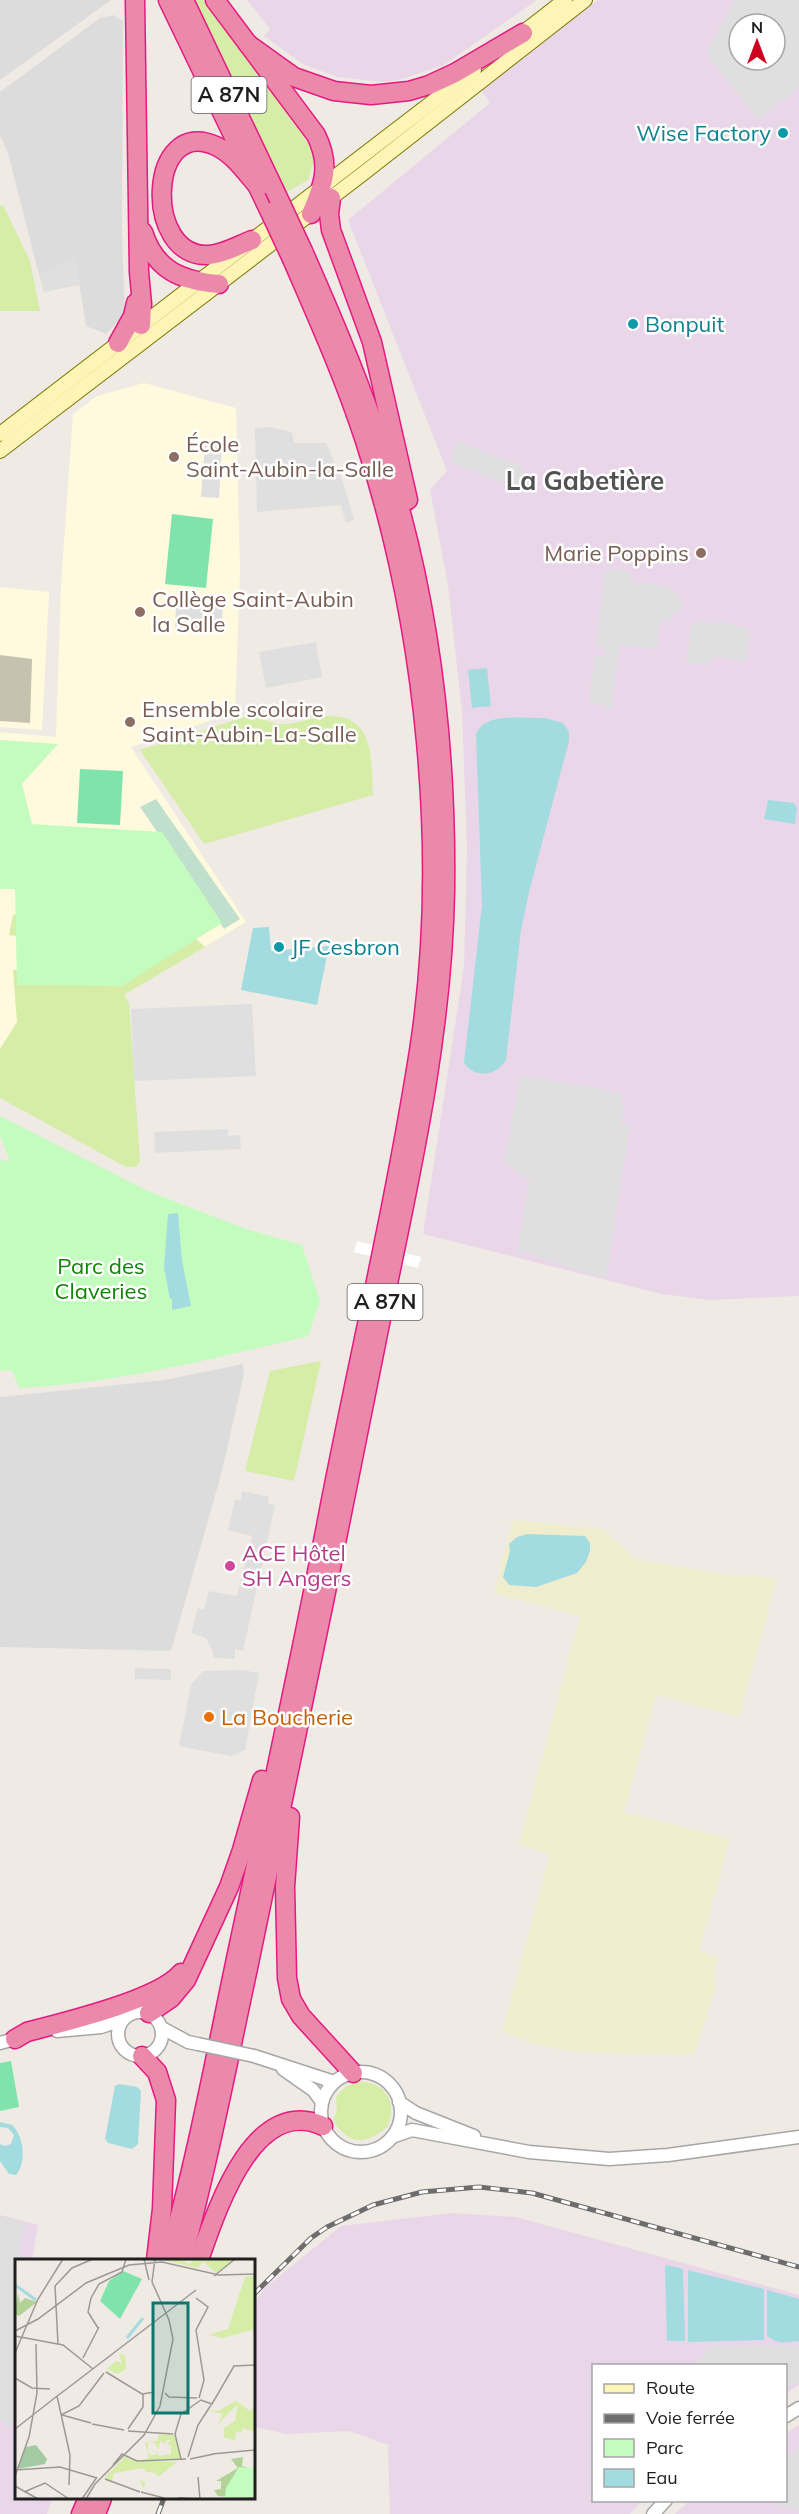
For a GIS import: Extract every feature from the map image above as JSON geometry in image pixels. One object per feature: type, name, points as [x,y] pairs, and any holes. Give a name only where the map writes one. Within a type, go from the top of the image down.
[{"type":"highway","points":[[135,0],[141,325]]},
{"type":"highway","name":"A 87N","points":[[168,0],[342,340],[382,447],[413,565],[430,657],[442,787],[445,894],[432,1052],[406,1196],[299,1728],[211,2145],[182,2259]]},
{"type":"highway","name":"A 87N","points":[[184,0],[264,190]]},
{"type":"highway","points":[[215,0],[316,135],[324,150],[331,230],[372,342],[386,396],[412,522],[413,565]]},
{"type":"highway","points":[[248,44],[294,77],[334,91],[371,95],[409,91],[429,86],[523,33]]},
{"type":"highway","points":[[252,240],[208,255],[194,253],[182,246],[173,236],[163,212],[161,193],[166,166],[171,157],[191,143],[203,142],[224,150],[264,190]]},
{"type":"highway","points":[[311,214],[327,192]]},
{"type":"highway","points":[[139,219],[146,242],[157,259],[178,275],[197,282],[219,284]]},
{"type":"highway","name":"A 87N","points":[[168,2259],[196,2150],[311,1602],[419,1048],[432,883],[425,745],[416,667],[399,565],[365,441],[298,255]]},
{"type":"highway","points":[[118,343],[135,308],[139,272]]},
{"type":"highway","points":[[149,2013],[181,1987],[206,1937],[242,1850],[260,1790],[298,1633],[311,1602]]},
{"type":"highway","points":[[299,1728],[301,1754],[289,1826],[285,1887],[287,1978],[291,1999],[301,2016],[353,2073]]},
{"type":"highway","points":[[7,2041],[27,2032],[140,1999],[168,1985],[180,1976],[206,1937]]},
{"type":"highway","points":[[142,2056],[157,2072],[166,2100],[162,2209],[156,2259]]},
{"type":"highway","points":[[199,2259],[234,2177],[248,2151],[261,2136],[291,2121],[311,2120],[323,2126]]},
{"type":"highway","points":[[81,2514],[88,2499]]},
{"type":"highway","points":[[96,2514],[102,2499]]},
{"type":"main road","points":[[327,192],[565,0]]},
{"type":"main road","points":[[0,434],[252,240],[327,192],[585,0]]},
{"type":"main road","points":[[0,451],[311,214]]},
{"type":"street","points":[[7,2041],[43,2032],[101,2027],[139,2011],[149,2013],[157,2019],[162,2028],[159,2047]]},
{"type":"street","points":[[122,2020],[118,2029],[118,2039],[123,2049],[132,2055],[142,2056],[152,2053],[159,2047],[172,2042],[193,2043],[254,2056],[334,2082]]},
{"type":"street","points":[[101,2027],[118,2039]]},
{"type":"street","points":[[162,2028],[193,2043]]},
{"type":"street","points":[[275,2062],[313,2090],[322,2102]]},
{"type":"street","points":[[392,2137],[398,2126],[400,2114],[399,2102],[393,2088],[382,2078],[368,2073],[353,2073],[334,2082],[322,2102],[323,2126],[336,2144],[358,2152],[377,2149],[392,2137],[412,2130],[529,2152],[609,2159],[669,2155],[799,2138]]},
{"type":"street","points":[[399,2102],[416,2113],[497,2146]]},
{"type":"street","points":[[653,2514],[664,2502]]},
{"type":"shaded area","points":[[0,0],[111,0],[0,80]]},
{"type":"shaded area","points":[[247,0],[537,0],[444,65],[399,80],[383,82],[337,77],[303,64],[264,36],[270,29]]},
{"type":"shaded area","points":[[598,0],[799,0],[799,1296],[710,1300],[662,1294],[423,1234],[464,967],[467,848],[462,712],[448,585],[430,490],[447,471],[348,220],[490,103],[481,89]]},
{"type":"shaded area","points":[[735,0],[799,0],[799,88],[758,120],[706,53],[727,15],[727,72],[787,72],[787,12],[728,12]]},
{"type":"shaded area","points":[[113,15],[123,21],[122,236],[125,314],[106,334],[86,326],[75,258],[39,275],[8,153],[0,135],[0,92],[100,18]]},
{"type":"shaded area","points":[[75,257],[79,285],[44,292],[39,275]]},
{"type":"shaded area","name":"Ensemble scolaire Saint-Aubin-La-Salle","points":[[144,383],[236,408],[240,570],[235,712],[131,747],[246,922],[124,995],[18,1024],[0,1057],[0,732],[56,737],[61,586],[73,414],[97,396]]},
{"type":"shaded area","points":[[270,427],[292,432],[294,443],[326,443],[344,485],[354,520],[346,523],[341,505],[257,512],[255,428]]},
{"type":"shaded area","points":[[457,441],[524,467],[521,472],[534,477],[529,492],[450,462]]},
{"type":"shaded area","points":[[205,445],[222,446],[219,498],[201,497]]},
{"type":"shaded area","points":[[605,570],[623,570],[631,574],[631,582],[668,586],[675,596],[682,597],[680,614],[673,613],[672,621],[660,620],[657,649],[620,645],[611,710],[603,708],[603,705],[589,703],[595,655],[605,657],[606,649],[596,647]]},
{"type":"shaded area","points":[[0,587],[49,592],[42,730],[0,727]]},
{"type":"shaded area","points":[[176,605],[223,607],[221,631],[175,629]]},
{"type":"shaded area","points":[[702,620],[710,625],[724,621],[750,630],[746,662],[712,657],[710,665],[687,663],[691,626]]},
{"type":"shaded area","points":[[316,642],[322,677],[266,688],[259,652]]},
{"type":"shaded area","points":[[0,655],[32,659],[30,723],[0,721]]},
{"type":"shaded area","points":[[252,1004],[256,1076],[134,1081],[131,1009]]},
{"type":"shaded area","points":[[520,1076],[609,1090],[620,1095],[624,1107],[622,1124],[630,1125],[606,1279],[517,1250],[530,1179],[517,1174],[514,1167],[504,1164]]},
{"type":"shaded area","points":[[228,1129],[228,1136],[240,1135],[241,1149],[155,1153],[154,1132]]},
{"type":"shaded area","points":[[243,1364],[244,1374],[222,1471],[171,1651],[0,1647],[0,1397],[165,1380]]},
{"type":"shaded area","points":[[242,1491],[269,1497],[268,1504],[275,1505],[243,1651],[235,1649],[235,1659],[213,1658],[213,1652],[206,1638],[191,1633],[198,1608],[204,1610],[209,1591],[237,1596],[252,1536],[228,1530],[235,1499],[241,1500]]},
{"type":"shaded area","points":[[513,1520],[602,1529],[636,1559],[739,1577],[740,1574],[777,1579],[739,1717],[656,1695],[624,1812],[730,1839],[699,1951],[718,1958],[714,1970],[715,1989],[694,2055],[595,2053],[567,2050],[539,2045],[502,2032],[550,1854],[519,1845],[580,1616],[494,1593]]},
{"type":"shaded area","points":[[135,1668],[171,1669],[171,1680],[135,1679]]},
{"type":"shaded area","points":[[243,1670],[259,1673],[245,1750],[231,1756],[179,1746],[191,1685],[203,1671]]},
{"type":"shaded area","points":[[452,2213],[516,2217],[799,2295],[799,2385],[787,2393],[787,2364],[592,2364],[592,2502],[641,2502],[630,2514],[390,2514],[388,2445],[349,2431],[287,2434],[255,2427],[255,2302],[267,2286],[341,2226]]},
{"type":"shaded area","points":[[0,2215],[38,2225],[32,2259],[15,2259],[15,2499],[53,2499],[47,2514],[0,2514]]},
{"type":"shaded area","points":[[0,2216],[26,2223],[18,2255],[30,2259],[15,2259],[15,2424],[11,2423],[9,2429],[0,2419]]},
{"type":"shaded area","points":[[711,2346],[799,2346],[799,2382],[787,2388],[787,2364],[695,2364]]},
{"type":"shaded area","points":[[799,2425],[799,2514],[675,2514],[688,2502],[787,2502],[787,2432]]},
{"type":"shaded area","points":[[799,2446],[799,2512],[778,2504],[787,2502],[787,2456],[788,2452],[795,2454]]},
{"type":"green space","points":[[195,0],[204,0],[304,137],[313,153],[313,164],[308,180],[287,192]]},
{"type":"green space","points":[[0,205],[4,207],[30,261],[40,311],[0,311]]},
{"type":"green space","points":[[172,514],[213,519],[206,588],[165,584]]},
{"type":"green space","points":[[254,714],[277,724],[331,716],[346,718],[356,724],[364,733],[371,756],[373,795],[204,844],[140,750]]},
{"type":"green space","points":[[0,740],[58,744],[22,784],[32,824],[162,832],[222,923],[122,986],[17,985],[15,889],[0,889]]},
{"type":"green space","points":[[80,769],[123,771],[120,825],[77,823]]},
{"type":"green space","points":[[156,799],[240,919],[224,929],[140,807]]},
{"type":"green space","points":[[18,913],[196,939],[205,947],[124,995],[129,1003],[140,1162],[135,1167],[126,1167],[0,1098],[0,1049],[17,1022],[13,970],[34,969],[24,937],[9,935],[13,915]]},
{"type":"green space","name":"Parc des Claveries","points":[[0,1116],[148,1191],[243,1228],[302,1245],[320,1302],[308,1336],[128,1375],[19,1388],[12,1370],[0,1371],[0,1160],[10,1161],[0,1136]]},
{"type":"green space","points":[[321,1361],[294,1481],[245,1471],[270,1371]]},
{"type":"green space","points":[[11,2061],[19,2107],[0,2111],[0,2063]]},
{"type":"green space","points":[[357,2081],[375,2085],[381,2089],[390,2101],[391,2108],[388,2126],[373,2137],[358,2140],[345,2135],[333,2120],[337,2112],[336,2097],[344,2088]]},
{"type":"water","points":[[487,668],[491,706],[472,708],[468,670]]},
{"type":"water","points":[[545,718],[563,723],[569,732],[569,741],[521,930],[506,1060],[492,1072],[486,1074],[474,1072],[464,1063],[482,905],[476,735],[480,727],[496,719]]},
{"type":"water","points":[[768,800],[794,803],[797,808],[795,824],[764,819]]},
{"type":"water","points":[[269,927],[271,951],[329,946],[317,1005],[241,990],[253,928]]},
{"type":"water","points":[[178,1213],[182,1261],[191,1306],[172,1310],[172,1299],[170,1299],[164,1268],[168,1214]]},
{"type":"water","points":[[527,1534],[585,1536],[590,1543],[586,1562],[577,1573],[536,1587],[509,1585],[503,1577],[510,1551],[509,1544],[517,1537]]},
{"type":"water","points":[[119,2084],[137,2087],[141,2091],[138,2144],[132,2149],[108,2143],[105,2139],[115,2086]]},
{"type":"water","points":[[0,2122],[12,2125],[21,2142],[22,2164],[16,2175],[9,2174],[0,2161],[0,2144],[5,2146],[11,2144],[14,2135],[8,2128],[0,2127]]},
{"type":"water","points":[[667,2265],[683,2269],[685,2341],[667,2341],[665,2267]]},
{"type":"water","points":[[688,2270],[764,2289],[764,2340],[688,2342]]},
{"type":"water","points":[[767,2290],[799,2299],[799,2341],[778,2342],[767,2335]]},
{"type":"pier","points":[[357,1241],[421,1257],[418,1268],[354,1252]]},
{"type":"railway","points":[[255,2293],[311,2238],[327,2227],[373,2205],[422,2192],[479,2187],[532,2193],[799,2267]]},
{"type":"railway","points":[[158,2514],[164,2499]]},
{"type":"place","name":"Wise Factory","points":[[783,133]]},
{"type":"place","name":"Bonpuit","points":[[633,324]]},
{"type":"place","name":"École Saint-Aubin-la-Salle","points":[[174,457]]},
{"type":"place","name":"Marie Poppins","points":[[701,553]]},
{"type":"place","name":"Collège Saint-Aubin la Salle","points":[[140,612]]},
{"type":"place","name":"Ensemble scolaire Saint-Aubin-La-Salle","points":[[130,722]]},
{"type":"place","name":"JF Cesbron","points":[[279,947]]},
{"type":"place","name":"ACE Hôtel SH Angers","points":[[230,1566]]},
{"type":"place","name":"La Boucherie","points":[[209,1717]]},
{"type":"district","name":"La Gabetière","points":[[585,481]]}]
